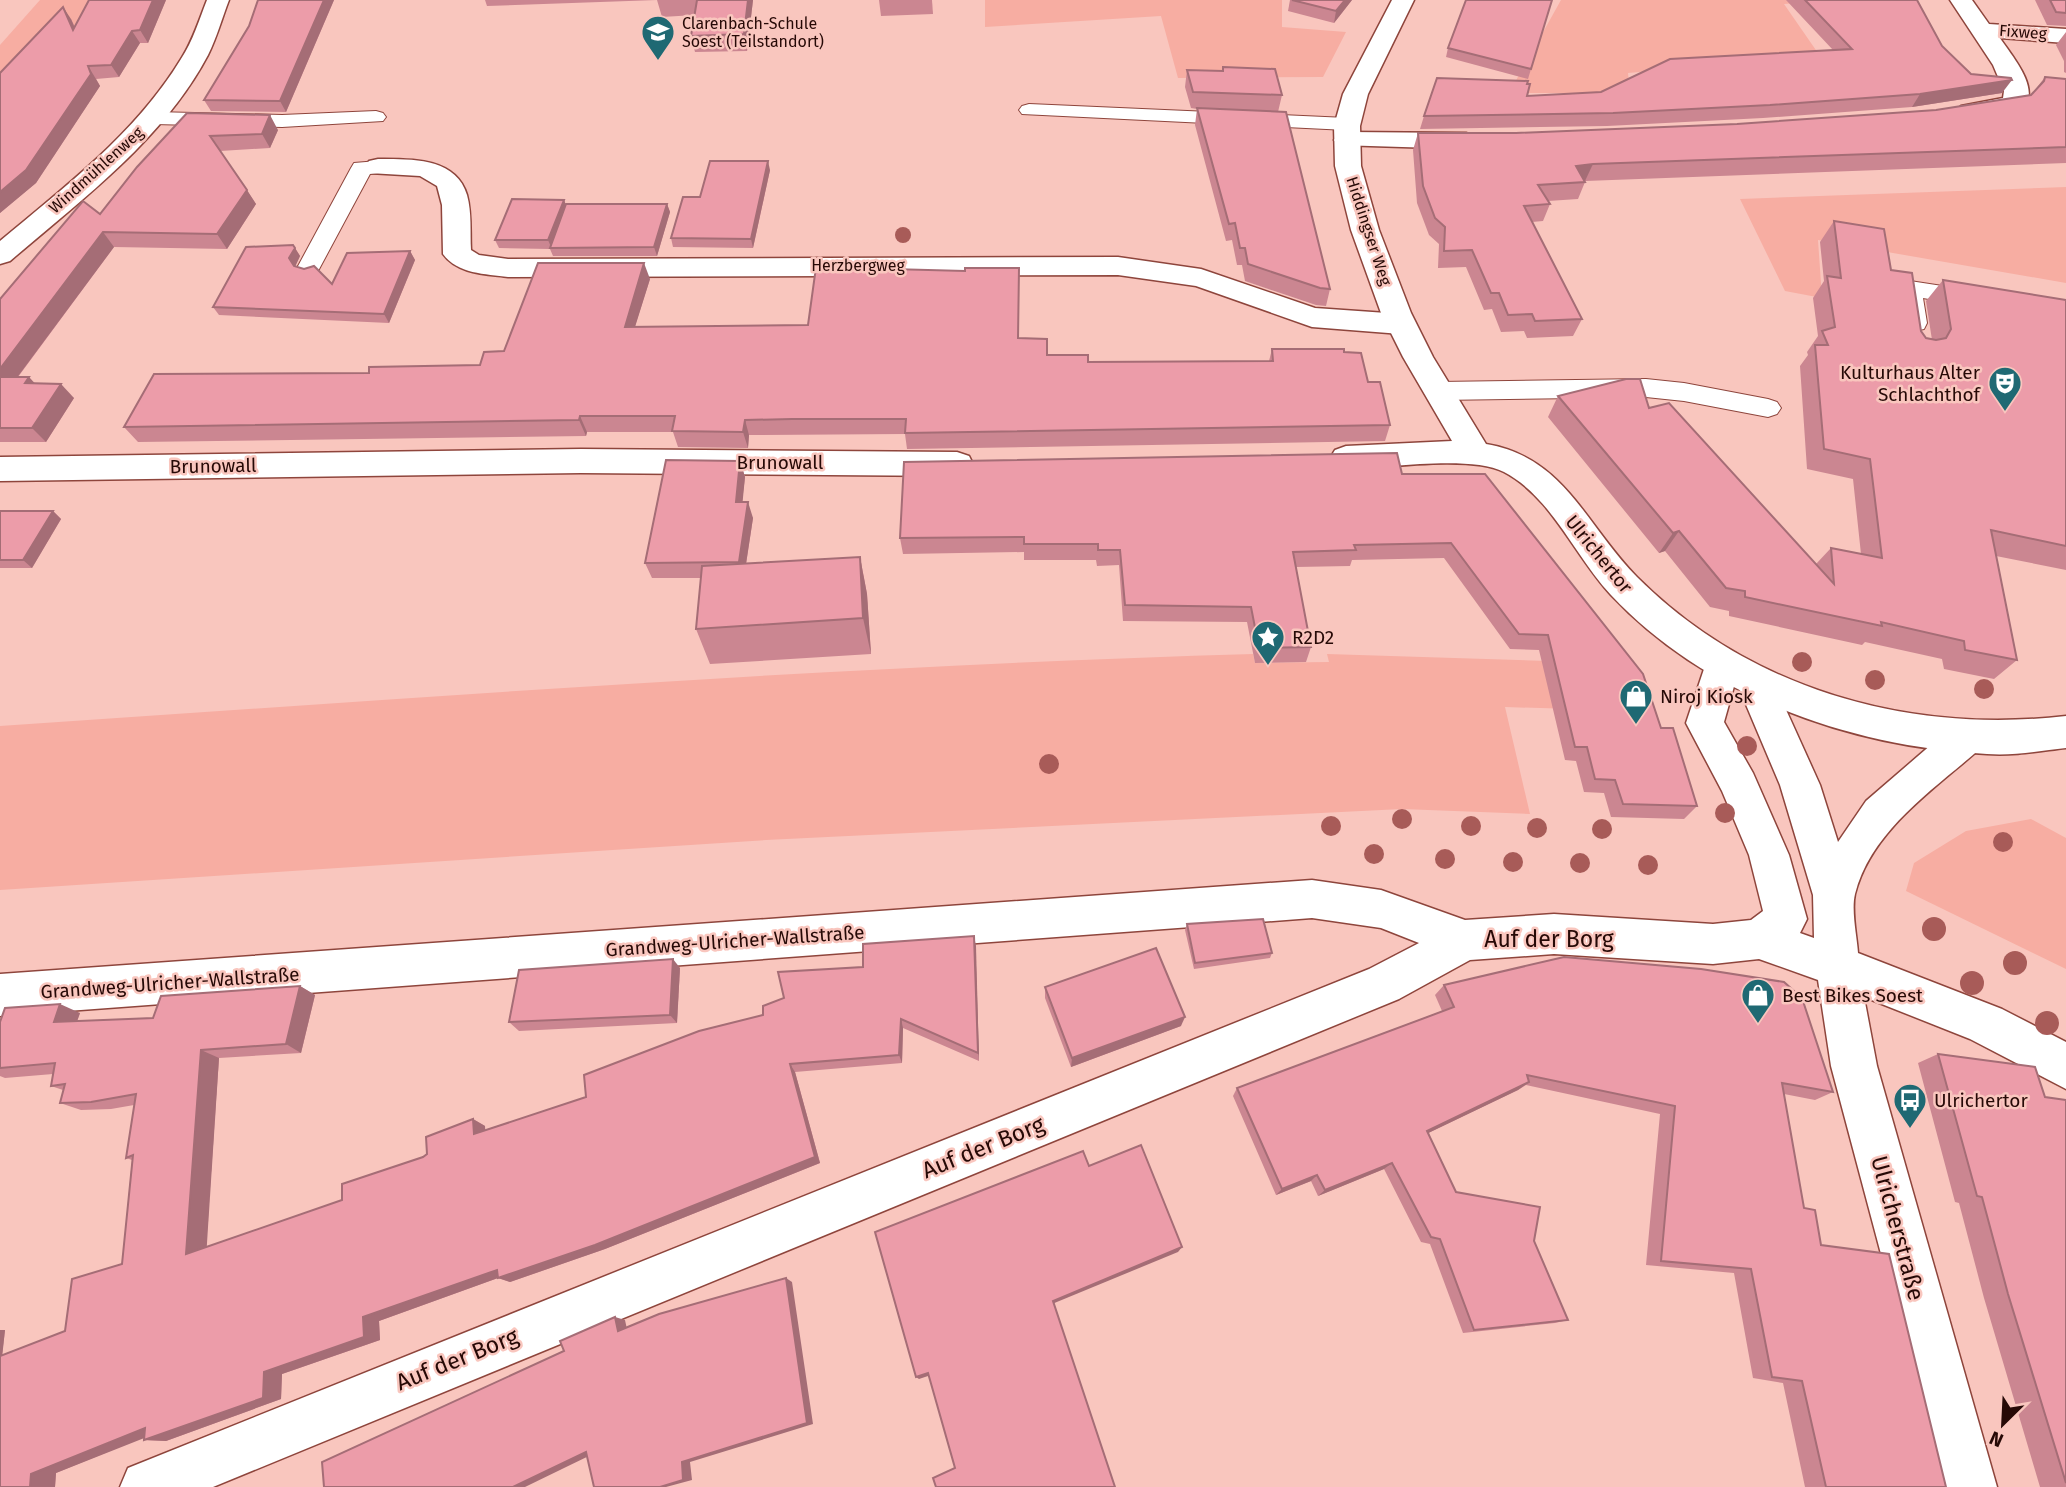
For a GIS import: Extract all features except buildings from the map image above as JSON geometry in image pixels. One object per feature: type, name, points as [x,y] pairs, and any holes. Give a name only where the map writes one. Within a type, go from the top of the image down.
[{"type":"street","name":"Windmühlenweg","points":[[0,255],[123,149],[154,118],[195,59],[218,0]]},
{"type":"street","name":"Hiddingser Weg","points":[[1403,0],[1358,90],[1347,132],[1352,188],[1401,324],[1475,453]]},
{"type":"street","points":[[1948,113],[2009,104],[2018,96],[2015,82],[1961,0]]},
{"type":"street","name":"Fixweg","points":[[1979,30],[2066,36]]},
{"type":"street","points":[[1347,132],[1493,140]]},
{"type":"street","name":"Herzbergweg","points":[[377,167],[418,167],[441,177],[453,191],[457,254],[472,263],[508,268],[1118,266],[1201,278],[1311,317],[1401,324]]},
{"type":"street","points":[[1317,458],[1475,453]]},
{"type":"street","name":"Ulrichertor","points":[[1475,453],[1499,458],[1532,474],[1546,487],[1600,560],[1648,612],[1680,638],[1738,673],[1841,712],[1919,729],[1968,736],[2018,737],[2066,733]]},
{"type":"street","name":"Brunowall","points":[[0,469],[581,461],[986,464]]},
{"type":"street","points":[[1759,939],[1786,919],[1769,855],[1739,785],[1705,723],[1738,673],[1800,785],[1834,895],[1837,967]]},
{"type":"street","points":[[1834,895],[1857,844],[1880,813],[1968,736]]},
{"type":"street","name":"Grandweg-Ulricher-Wallstraße","points":[[0,995],[1312,899],[1381,909],[1465,940]]},
{"type":"street","name":"Auf der Borg","points":[[147,1487],[1384,984],[1465,940],[1554,934],[1713,944],[1759,939],[1914,994],[1986,1024],[2066,1066]]},
{"type":"street","name":"Ulricherstraße","points":[[1837,967],[1854,1066],[1970,1487]]},
{"type":"lane","points":[[1029,110],[1347,132]]},
{"type":"lane","points":[[154,118],[282,121],[376,117]]},
{"type":"lane","points":[[309,268],[362,168],[377,167]]},
{"type":"lane","points":[[1919,351],[1910,288],[2001,303]]},
{"type":"lane","points":[[1439,391],[1646,388],[1684,392],[1769,408]]},
{"type":"shaded area","points":[[40,0],[98,0],[109,5],[0,95],[0,45]]},
{"type":"shaded area","points":[[985,0],[1282,0],[1282,27],[1346,32],[1323,77],[1178,78],[1161,16],[985,27]]},
{"type":"shaded area","points":[[1561,0],[1836,0],[1784,4],[1820,56],[1628,73],[1630,93],[1509,93]]},
{"type":"shaded area","points":[[2066,187],[2066,283],[1818,240],[1822,298],[1785,291],[1740,199]]},
{"type":"shaded area","points":[[1253,654],[1255,663],[1329,662],[1327,654],[1611,663],[1639,711],[1505,707],[1530,814],[1402,809],[766,840],[0,890],[0,726],[783,675]]},
{"type":"shaded area","points":[[2031,819],[2066,838],[2066,969],[1906,891],[1914,863],[1966,831]]},
{"type":"place","name":"Clarenbach-Schule Soest (Teilstandort)","points":[[658,62]]},
{"type":"place","name":"Kulturhaus Alter Schlachthof","points":[[2005,413]]},
{"type":"place","name":"R2D2","points":[[1268,667]]},
{"type":"place","name":"Niroj Kiosk","points":[[1636,726]]},
{"type":"place","name":"Best Bikes Soest","points":[[1758,1025]]},
{"type":"place","name":"Ulrichertor","points":[[1910,1130]]}]
